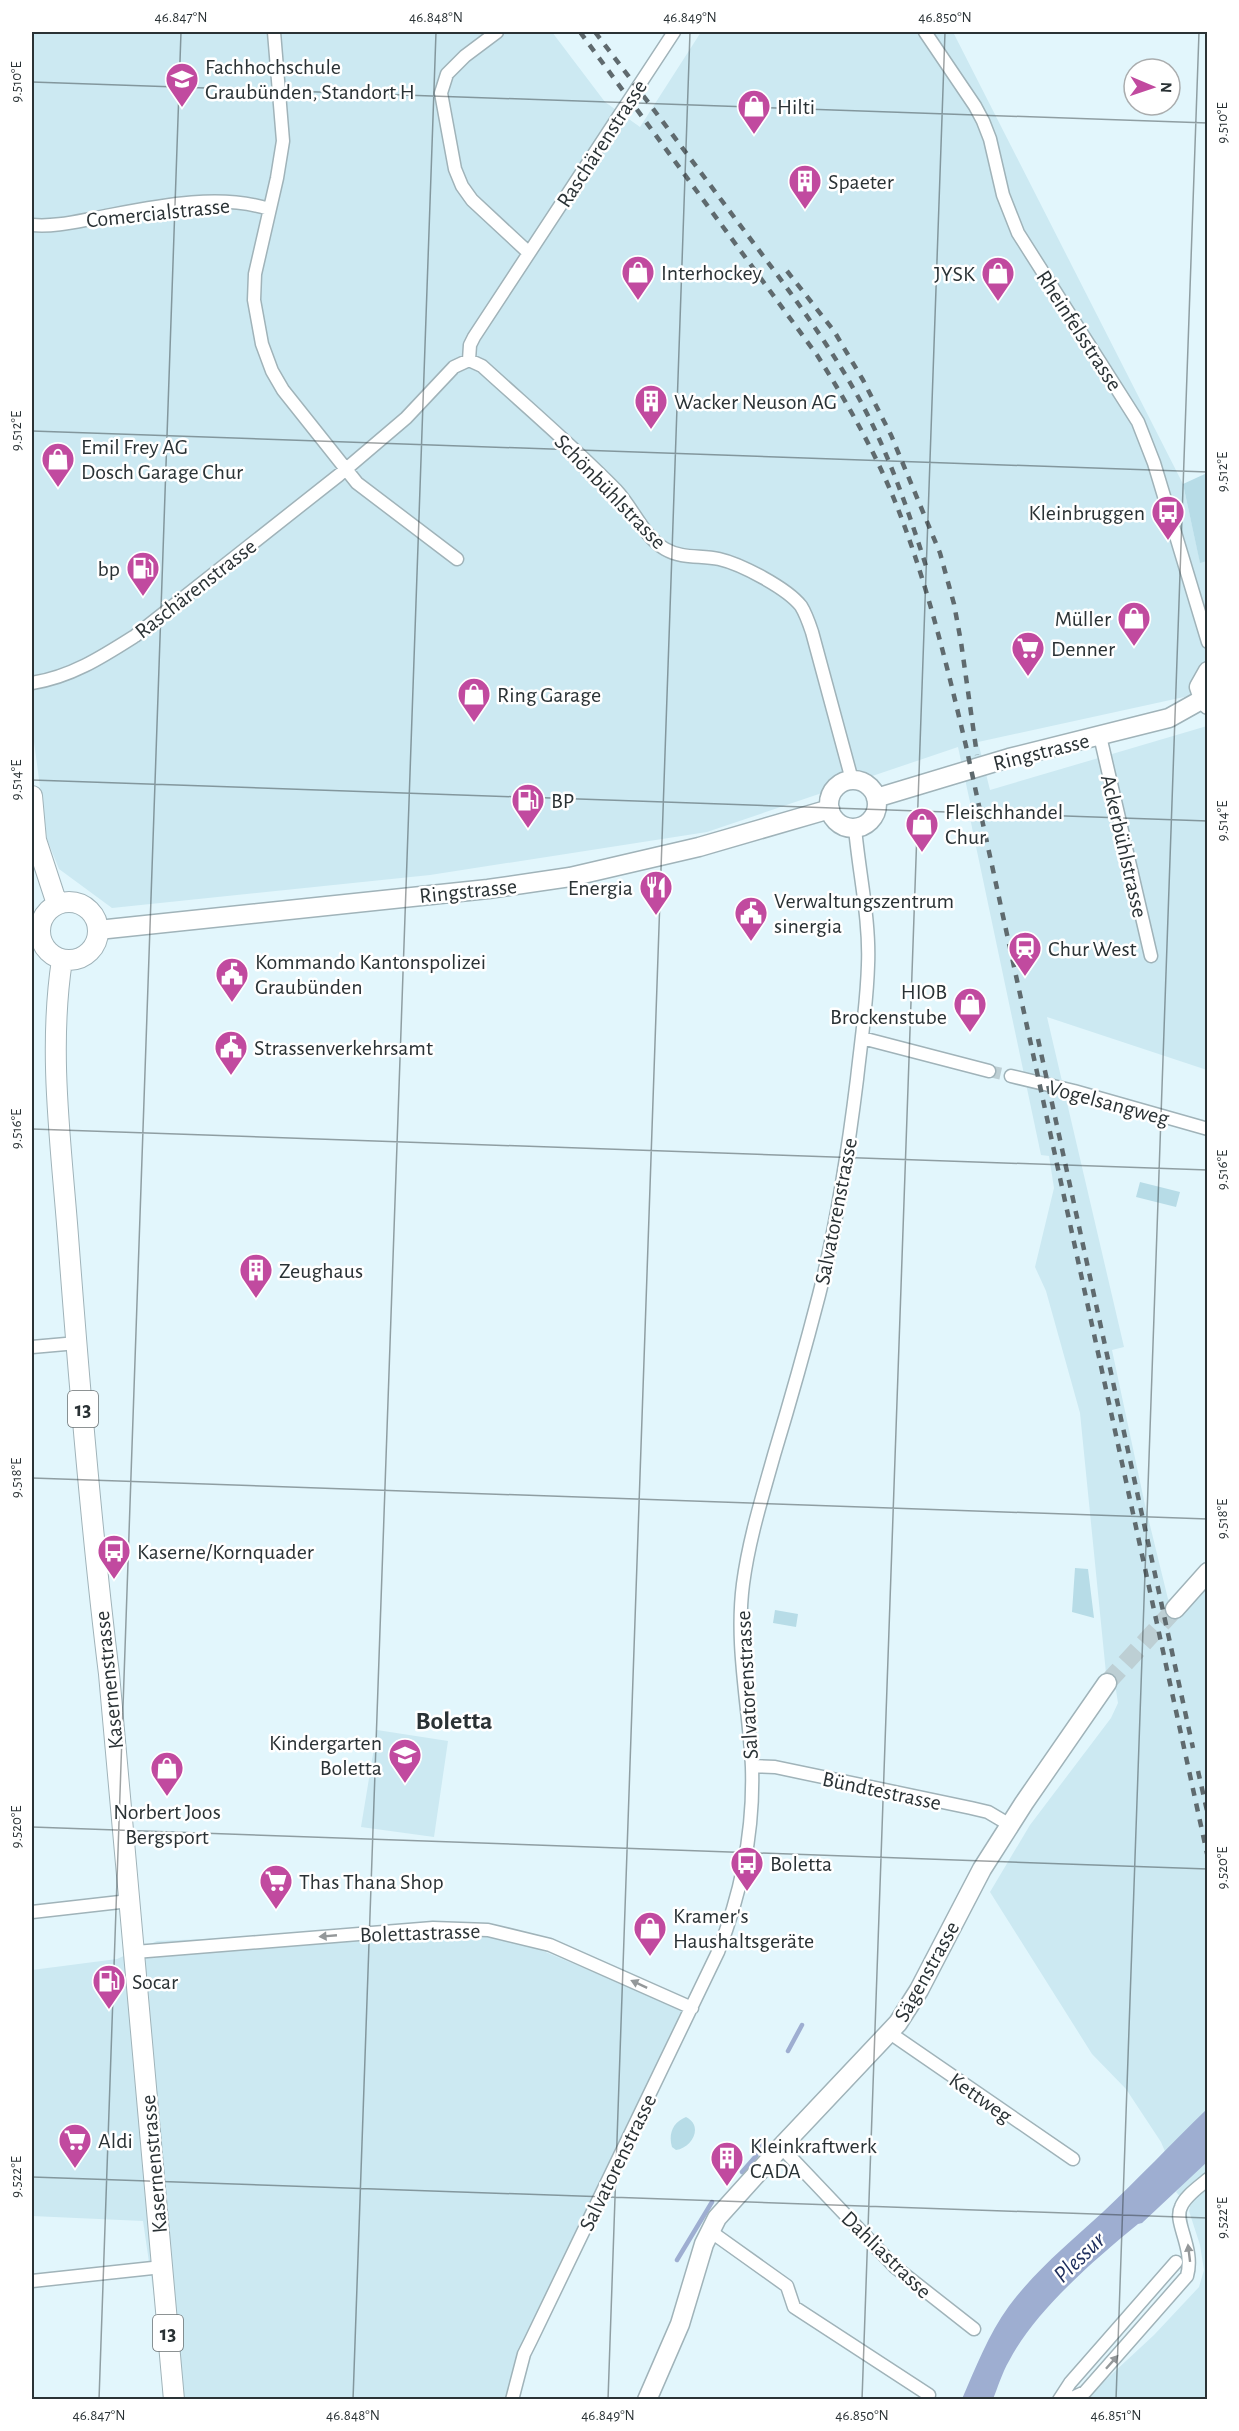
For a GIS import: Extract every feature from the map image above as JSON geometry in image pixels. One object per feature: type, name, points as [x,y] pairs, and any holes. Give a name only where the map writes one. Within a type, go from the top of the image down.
[{"type":"main road","points":[[1205,702],[1199,687],[1208,671]]},
{"type":"main road","name":"Ringstrasse","points":[[876,798],[1009,758],[1169,717],[1205,702]]},
{"type":"main road","points":[[852,780],[867,785],[876,798],[876,808],[872,818],[865,825],[855,828],[839,823],[830,810],[830,798],[836,787],[852,780]]},
{"type":"main road","points":[[32,796],[36,840],[57,904]]},
{"type":"main road","name":"Ringstrasse","points":[[98,930],[488,889],[570,877],[699,847],[830,810]]},
{"type":"main road","points":[[65,902],[81,904],[93,915],[98,930],[94,947],[87,954],[80,958],[62,960],[52,956],[45,948],[40,928],[42,918],[57,904],[65,902]]},
{"type":"main road","name":"Kasernenstrasse","points":[[62,960],[56,1017],[56,1087],[77,1343],[135,1952],[174,2400]]},
{"type":"main road","points":[[1175,1609],[1208,1572]]},
{"type":"main road","name":"Sägenstrasse","points":[[647,2400],[680,2324],[710,2231],[717,2218],[890,2033],[906,2012],[982,1869],[1107,1683]]},
{"type":"street","points":[[274,32],[283,141],[255,274],[255,311],[262,344],[272,371],[283,390],[357,483],[457,559]]},
{"type":"street","points":[[497,32],[465,56],[447,74],[441,93],[456,169],[462,186],[472,200],[529,253]]},
{"type":"street","name":"Raschärenstrasse","points":[[32,683],[70,673],[99,659],[135,636],[346,470],[414,410],[454,367],[469,360],[470,345],[474,337],[674,32]]},
{"type":"street","name":"Rheinfelsstrasse","points":[[926,32],[975,106],[982,121],[990,140],[1003,195],[1017,233],[1138,422],[1157,472],[1208,642]]},
{"type":"street","name":"Comercialstrasse","points":[[32,225],[47,227],[136,210],[221,201],[269,209]]},
{"type":"street","name":"Schönbühlstrasse","points":[[469,360],[482,366],[617,491],[651,537],[661,546],[678,554],[719,559],[734,564],[779,587],[796,601],[805,613],[812,632],[852,780]]},
{"type":"street","name":"Ackerbühlstrasse","points":[[1100,736],[1150,956]]},
{"type":"street","name":"Salvatorenstrasse","points":[[512,2400],[531,2340],[692,2008],[730,1923],[740,1884],[749,1829],[752,1766],[740,1662],[740,1624],[747,1555],[753,1524],[804,1351],[833,1233],[844,1174],[862,1038],[868,945],[855,828]]},
{"type":"street","points":[[862,1038],[989,1071]]},
{"type":"street","name":"Vogelsangweg","points":[[1011,1076],[1074,1091],[1208,1129]]},
{"type":"street","points":[[32,1347],[77,1343]]},
{"type":"street","name":"Bündtestrasse","points":[[752,1766],[775,1767],[971,1808],[988,1812],[1010,1825]]},
{"type":"street","points":[[32,1912],[129,1901]]},
{"type":"street","name":"Bolettastrasse","points":[[135,1952],[433,1928],[488,1930],[550,1945],[692,2008]]},
{"type":"street","name":"Kettweg","points":[[890,2033],[1073,2159]]},
{"type":"street","name":"Dahliastrasse","points":[[781,2147],[895,2266],[974,2329]]},
{"type":"street","points":[[1068,2400],[1085,2392],[1187,2276],[1190,2255],[1179,2219],[1179,2209],[1184,2201],[1208,2179]]},
{"type":"street","points":[[710,2231],[787,2286],[794,2307],[929,2395]]},
{"type":"street","points":[[1059,2400],[1070,2383],[1176,2262]]},
{"type":"street","points":[[32,2281],[162,2267]]},
{"type":"shaded area","points":[[32,32],[552,32],[605,102],[640,127],[701,32],[953,32],[1183,484],[1200,562],[1207,561],[1207,692],[978,742],[990,790],[1207,726],[1207,1070],[1047,1017],[1124,1347],[1112,1350],[1145,1505],[1168,1599],[1175,1608],[1207,1572],[1207,2399],[1085,2399],[1154,2335],[1199,2287],[1204,2270],[1200,2245],[1189,2211],[1190,2207],[1176,2192],[1180,2187],[1161,2142],[1126,2089],[1092,2054],[990,1892],[1030,1825],[1111,1718],[1118,1703],[1116,1690],[1107,1683],[1080,1413],[1046,1291],[1035,1267],[1054,1188],[1049,1156],[1041,1155],[970,818],[970,802],[958,747],[707,832],[430,875],[112,908],[59,869],[47,839],[32,727]]},
{"type":"shaded area","points":[[1207,473],[1207,561],[1200,563],[1183,484]]},
{"type":"shaded area","points":[[1140,1182],[1180,1192],[1176,1207],[1136,1197]]},
{"type":"shaded area","points":[[1075,1568],[1088,1569],[1094,1618],[1072,1612]]},
{"type":"shaded area","points":[[775,1610],[798,1614],[796,1627],[773,1623]]},
{"type":"shaded area","name":"Kindergarten Boletta","points":[[377,1730],[448,1741],[434,1837],[361,1827]]},
{"type":"shaded area","points":[[459,1928],[517,1940],[686,2011],[547,2301],[510,2399],[169,2399],[143,2221],[32,2216],[32,1970],[117,1959],[157,1941]]},
{"type":"shaded area","points":[[686,2117],[694,2126],[694,2136],[687,2145],[676,2150],[672,2147],[671,2133],[675,2125]]},
{"type":"water","name":"Plessur","points":[[1207,2109],[1207,2162],[1142,2223],[1085,2270],[1050,2305],[1020,2342],[993,2399],[962,2399],[995,2328],[1019,2293]]},
{"type":"waterway","points":[[788,2051],[802,2025]]},
{"type":"waterway","points":[[742,2172],[756,2156],[761,2141]]},
{"type":"waterway","points":[[677,2260],[712,2202]]},
{"type":"tunnel","points":[[989,1071],[1011,1076]]},
{"type":"tunnel","points":[[1107,1683],[1175,1609]]},
{"type":"railway","points":[[580,32],[817,355],[871,449],[890,489],[919,567],[966,746],[1208,1858]]},
{"type":"railway","points":[[595,32],[784,284],[843,371],[887,456],[926,566]]},
{"type":"railway","points":[[787,271],[834,331],[863,380],[891,435],[940,553],[954,604],[961,642],[977,755]]},
{"type":"railway","points":[[1038,1039],[1193,1748]]},
{"type":"railway","points":[[1198,1771],[1208,1815]]},
{"type":"place","name":"Fachhochschule Graubünden, Standort H","points":[[182,108]]},
{"type":"place","name":"Hilti","points":[[754,135]]},
{"type":"place","name":"Spaeter","points":[[805,210]]},
{"type":"place","name":"Interhockey","points":[[638,301]]},
{"type":"place","name":"JYSK","points":[[998,302]]},
{"type":"place","name":"Wacker Neuson AG","points":[[651,430]]},
{"type":"place","name":"Emil Frey AG Dosch Garage Chur","points":[[58,488]]},
{"type":"place","name":"Kleinbruggen","points":[[1168,541]]},
{"type":"place","name":"bp","points":[[143,597]]},
{"type":"place","name":"Müller","points":[[1134,647]]},
{"type":"place","name":"Denner","points":[[1028,677]]},
{"type":"place","name":"Ring Garage","points":[[474,723]]},
{"type":"place","name":"BP","points":[[528,829]]},
{"type":"place","name":"Fleischhandel Chur","points":[[922,853]]},
{"type":"place","name":"Energia","points":[[656,916]]},
{"type":"place","name":"Verwaltungszentrum sinergia","points":[[751,942]]},
{"type":"place","name":"Chur West","points":[[1025,977]]},
{"type":"place","name":"Kommando Kantonspolizei Graubünden","points":[[232,1003]]},
{"type":"place","name":"HIOB Brockenstube","points":[[970,1033]]},
{"type":"place","name":"Strassenverkehrsamt","points":[[231,1076]]},
{"type":"place","name":"Zeughaus","points":[[256,1299]]},
{"type":"place","name":"Kaserne/Kornquader","points":[[114,1580]]},
{"type":"place","name":"Kindergarten Boletta","points":[[405,1784]]},
{"type":"place","name":"Norbert Joos Bergsport","points":[[167,1797]]},
{"type":"place","name":"Boletta","points":[[747,1892]]},
{"type":"place","name":"Thas Thana Shop","points":[[276,1910]]},
{"type":"place","name":"Kramer's Haushaltsgeräte","points":[[650,1957]]},
{"type":"place","name":"Socar","points":[[109,2010]]},
{"type":"place","name":"Aldi","points":[[75,2169]]},
{"type":"place","name":"Kleinkraftwerk CADA","points":[[727,2187]]},
{"type":"district","name":"Boletta","points":[[454,1720]]}]
